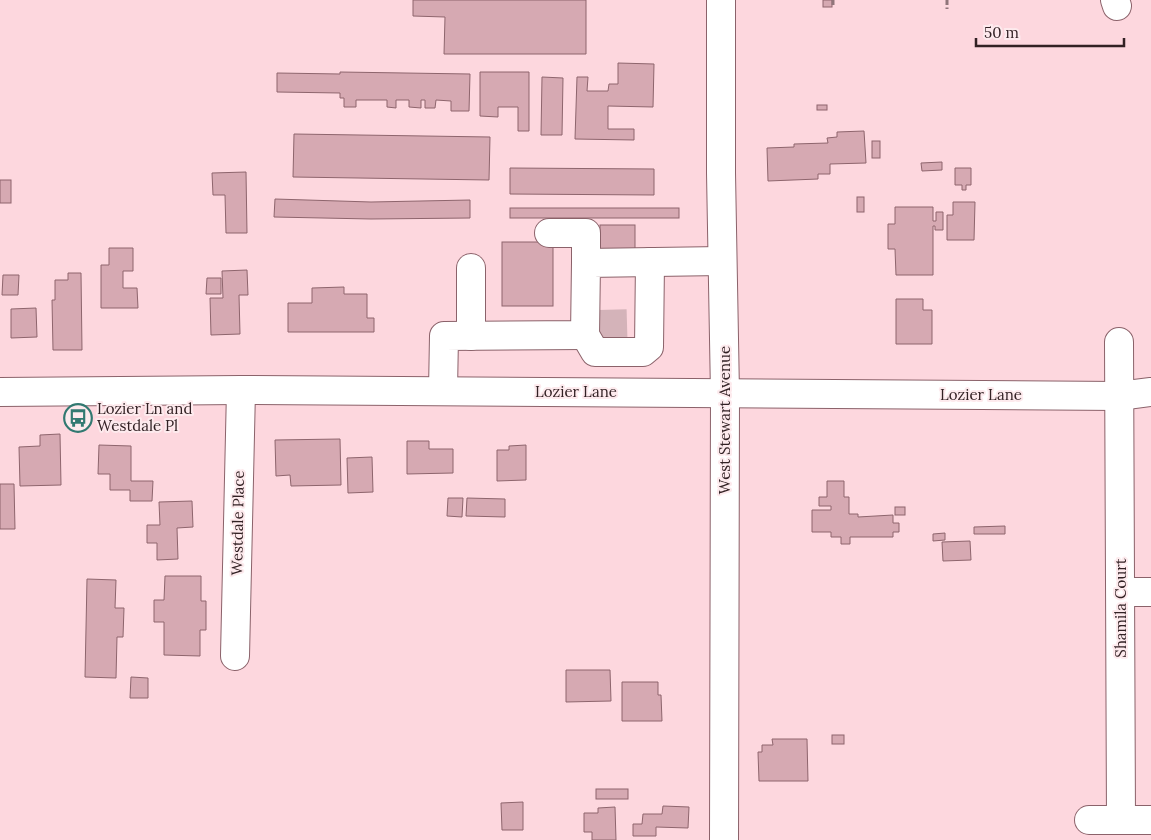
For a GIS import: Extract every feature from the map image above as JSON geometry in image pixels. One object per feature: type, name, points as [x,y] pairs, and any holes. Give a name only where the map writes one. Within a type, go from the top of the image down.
[{"type":"main road","name":"West Stewart Avenue","points":[[721,0],[722,261],[726,394],[724,840]]},
{"type":"main road","points":[[548,233],[586,233],[590,328],[595,352],[643,352],[649,347],[641,323],[650,262]]},
{"type":"main road","points":[[586,267],[586,263],[722,261]]},
{"type":"main road","points":[[471,268],[472,336]]},
{"type":"main road","points":[[443,391],[444,336],[472,336],[590,328]]},
{"type":"main road","name":"Shamila Court","points":[[1119,342],[1120,820]]},
{"type":"main road","name":"Lozier Lane","points":[[0,392],[241,390],[1118,396],[1151,392]]},
{"type":"main road","name":"Westdale Place","points":[[236,656],[241,390]]},
{"type":"main road","points":[[1121,592],[1151,592]]},
{"type":"main road","points":[[1090,820],[1151,820]]},
{"type":"path","points":[[832,0],[832,7]]},
{"type":"path","points":[[947,0],[947,8]]},
{"type":"building","points":[[413,0],[586,0],[586,54],[444,54],[445,17],[413,16]]},
{"type":"building","points":[[823,0],[832,0],[832,7],[823,7]]},
{"type":"building","points":[[618,63],[654,64],[653,107],[608,106],[608,129],[634,129],[634,140],[575,139],[577,77],[588,77],[587,91],[608,91],[609,84],[618,84]]},
{"type":"building","points":[[340,72],[470,74],[469,111],[451,111],[451,101],[436,100],[435,108],[425,108],[425,100],[421,100],[421,108],[409,107],[409,100],[396,100],[396,108],[387,107],[387,100],[356,100],[356,107],[344,107],[344,98],[340,98],[340,93],[277,92],[277,73],[340,74]]},
{"type":"building","points":[[480,72],[529,72],[529,131],[518,131],[518,107],[498,107],[498,117],[480,116]]},
{"type":"building","points":[[542,77],[563,78],[562,135],[541,135]]},
{"type":"building","points":[[817,105],[827,105],[827,110],[817,110]]},
{"type":"building","points":[[864,131],[866,163],[830,164],[830,174],[818,174],[818,179],[768,181],[767,148],[794,147],[794,144],[828,143],[827,138],[837,137],[837,132]]},
{"type":"building","points":[[294,134],[490,137],[489,180],[293,177]]},
{"type":"building","points":[[872,141],[880,141],[880,158],[872,158]]},
{"type":"building","points":[[942,162],[942,170],[922,171],[921,163]]},
{"type":"building","points":[[510,168],[654,169],[654,195],[510,194]]},
{"type":"building","points":[[955,168],[971,168],[971,185],[966,185],[966,190],[962,190],[962,185],[955,185]]},
{"type":"building","points":[[246,172],[247,233],[226,233],[225,195],[213,195],[212,173]]},
{"type":"building","points":[[0,180],[11,180],[11,203],[0,203]]},
{"type":"building","points":[[857,197],[864,197],[864,212],[857,212]]},
{"type":"building","points":[[275,199],[371,202],[470,200],[470,218],[371,219],[274,217]]},
{"type":"building","points":[[953,202],[975,202],[974,240],[947,240],[947,215],[953,215]]},
{"type":"building","points":[[895,207],[933,207],[933,221],[936,221],[936,212],[943,212],[943,230],[935,230],[935,226],[933,226],[933,275],[896,275],[895,249],[888,249],[888,224],[895,224]]},
{"type":"building","points":[[510,208],[679,208],[679,218],[510,218]]},
{"type":"building","points":[[600,225],[635,225],[635,252],[600,252]]},
{"type":"building","points":[[502,242],[553,242],[553,306],[502,306]]},
{"type":"building","points":[[109,248],[133,248],[133,271],[123,271],[123,288],[137,288],[138,308],[101,308],[101,265],[109,265]]},
{"type":"building","points":[[247,270],[248,295],[239,295],[240,334],[211,335],[210,298],[223,298],[222,271]]},
{"type":"building","points":[[68,273],[81,273],[82,350],[53,350],[52,300],[55,300],[55,280],[68,280]]},
{"type":"building","points":[[3,275],[19,275],[18,295],[2,295]]},
{"type":"building","points":[[207,278],[221,278],[221,294],[206,294]]},
{"type":"building","points":[[344,287],[344,294],[367,294],[367,318],[374,318],[374,332],[288,332],[288,303],[312,303],[312,288]]},
{"type":"building","points":[[896,299],[923,299],[923,310],[932,310],[932,344],[896,344]]},
{"type":"building","points":[[36,308],[37,337],[11,338],[11,309]]},
{"type":"building","points":[[60,434],[61,485],[20,486],[19,447],[40,446],[40,435]]},
{"type":"building","points":[[340,439],[341,485],[291,486],[290,475],[276,476],[275,440]]},
{"type":"building","points":[[407,441],[429,441],[429,449],[453,449],[453,473],[407,474]]},
{"type":"building","points":[[99,445],[131,446],[131,481],[153,481],[152,501],[130,501],[130,490],[110,490],[110,474],[98,474]]},
{"type":"building","points":[[526,445],[526,480],[497,481],[497,450],[509,450],[509,446]]},
{"type":"building","points":[[372,457],[373,492],[348,493],[347,458]]},
{"type":"building","points":[[827,481],[844,481],[844,497],[849,497],[849,514],[858,514],[858,517],[893,515],[893,523],[899,523],[899,532],[893,532],[893,537],[850,537],[850,544],[841,544],[841,537],[831,537],[831,532],[812,532],[812,510],[831,510],[831,506],[819,506],[819,497],[827,497]]},
{"type":"building","points":[[0,484],[14,484],[15,529],[0,529]]},
{"type":"building","points":[[448,498],[463,498],[462,517],[447,516]]},
{"type":"building","points":[[467,498],[505,499],[505,517],[466,516]]},
{"type":"building","points":[[192,501],[193,527],[177,528],[178,559],[157,560],[157,543],[147,543],[147,525],[160,525],[159,502]]},
{"type":"building","points":[[895,507],[905,507],[905,515],[895,515]]},
{"type":"building","points":[[1005,526],[1005,534],[974,534],[974,527]]},
{"type":"building","points":[[945,533],[945,540],[933,541],[933,534]]},
{"type":"building","points":[[970,541],[971,560],[943,561],[942,542]]},
{"type":"building","points":[[165,576],[201,576],[201,601],[206,601],[206,630],[200,630],[200,656],[164,655],[164,622],[154,622],[154,600],[164,600]]},
{"type":"building","points":[[87,579],[116,580],[115,608],[124,608],[123,637],[117,637],[116,678],[85,677]]},
{"type":"building","points":[[566,670],[610,670],[611,701],[566,702]]},
{"type":"building","points":[[131,677],[148,678],[148,698],[130,698]]},
{"type":"building","points":[[622,682],[658,682],[658,695],[661,695],[662,721],[622,721]]},
{"type":"building","points":[[832,735],[844,735],[844,744],[832,744]]},
{"type":"building","points":[[772,739],[807,739],[808,781],[759,781],[758,752],[762,752],[762,745],[773,745]]},
{"type":"building","points":[[596,789],[628,789],[628,799],[596,799]]},
{"type":"building","points":[[523,802],[523,830],[502,830],[501,803]]},
{"type":"building","points":[[663,806],[689,807],[688,828],[656,827],[656,836],[633,836],[633,824],[642,824],[643,814],[662,814]]},
{"type":"building","points":[[615,807],[616,840],[592,840],[592,832],[584,832],[584,813],[598,813],[598,808]]},
{"type":"tunnel","points":[[599,324],[634,323]]},
{"type":"place","name":"Lozier Ln and Westdale Pl","points":[[78,418]]}]
